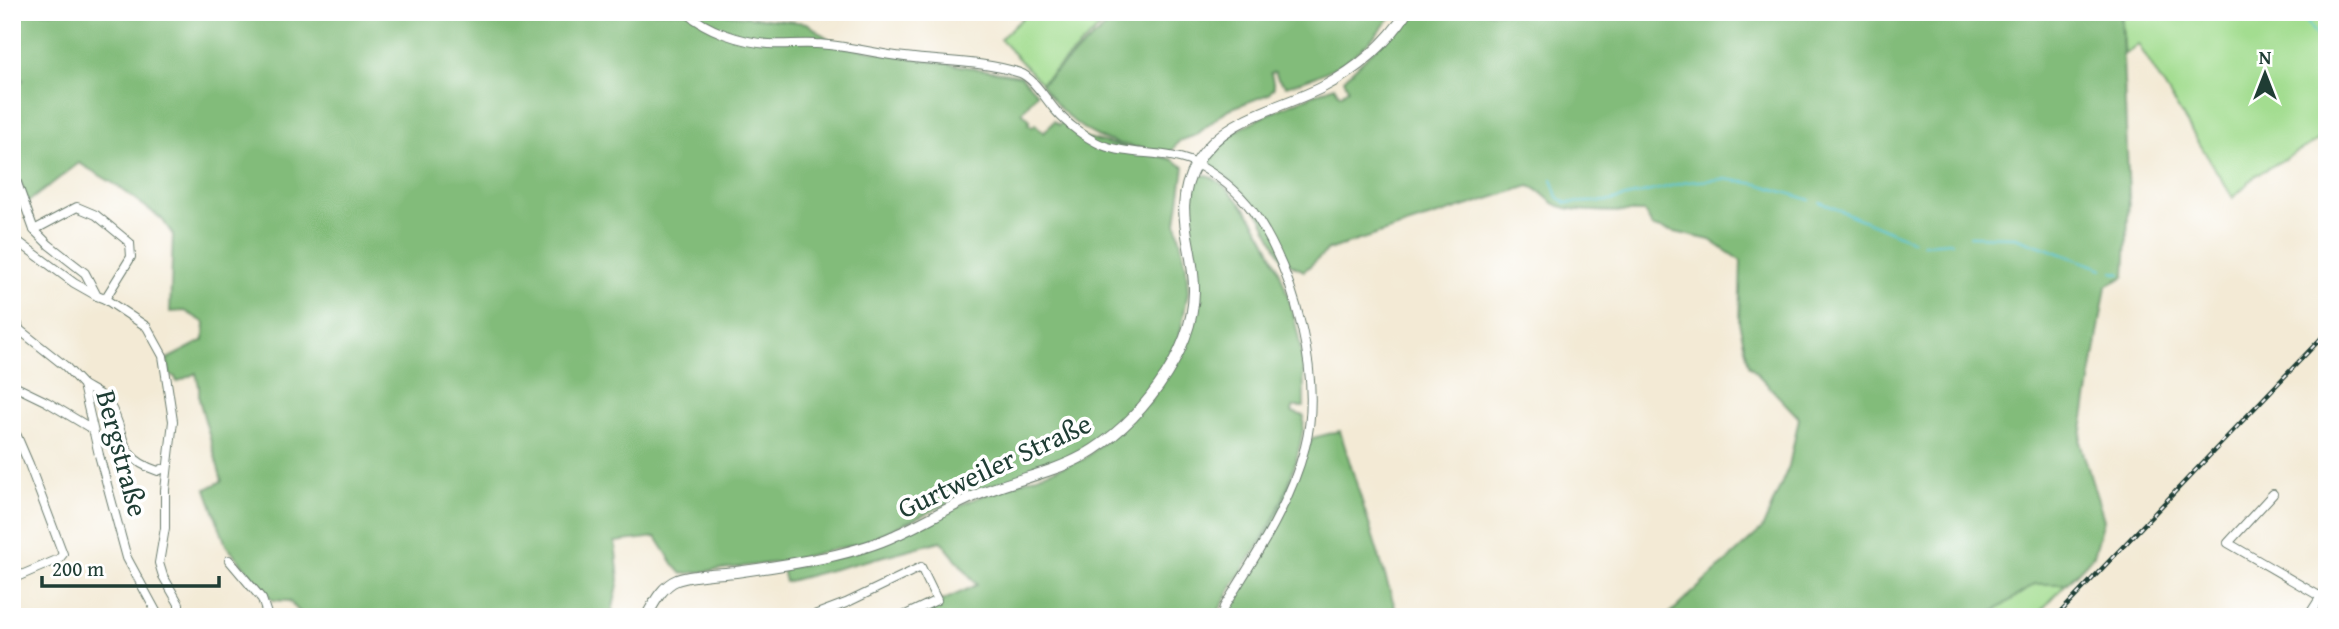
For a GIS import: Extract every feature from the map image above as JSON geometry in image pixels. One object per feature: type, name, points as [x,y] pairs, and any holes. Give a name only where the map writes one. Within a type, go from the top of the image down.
[{"type":"main road","name":"Gurtweiler Straße","points":[[646,617],[664,588],[675,581],[765,568],[866,547],[977,495],[1081,457],[1104,442],[1141,407],[1165,377],[1186,332],[1194,291],[1184,228],[1184,202],[1187,186],[1197,164],[1213,141],[1236,124],[1322,88],[1362,62],[1383,43],[1407,12]]},
{"type":"street","points":[[686,12],[726,35],[767,44],[817,44],[1023,73],[1056,112],[1103,145],[1175,157],[1197,164],[1226,182],[1244,200],[1258,218],[1272,245],[1295,307],[1308,367],[1308,435],[1298,472],[1273,527],[1224,607],[1221,617]]},
{"type":"street","points":[[12,169],[34,230],[85,273],[101,297]]},
{"type":"street","points":[[34,230],[78,207],[96,215],[130,243],[131,257],[101,297]]},
{"type":"street","points":[[12,237],[74,283],[147,327],[163,356],[173,421],[164,490],[164,528],[159,563],[163,576],[179,604],[178,617]]},
{"type":"street","points":[[12,314],[15,316],[16,326]]},
{"type":"street","name":"Bergstraße","points":[[16,326],[65,366],[83,385],[92,429],[127,558],[159,617]]},
{"type":"street","points":[[12,385],[92,429]]},
{"type":"street","points":[[83,385],[102,396],[111,406],[127,450],[144,466],[158,471],[162,468]]},
{"type":"street","points":[[12,430],[29,464],[63,554],[59,559],[12,579]]},
{"type":"street","points":[[2273,494],[2228,543],[2320,597]]},
{"type":"street","points":[[229,561],[262,599],[268,617]]},
{"type":"street","points":[[809,617],[846,603],[921,567],[937,600],[901,617]]},
{"type":"street","points":[[2308,617],[2327,587]]},
{"type":"green space","points":[[12,12],[703,12],[807,23],[837,45],[1021,76],[1037,93],[1022,112],[1030,120],[1028,124],[1033,127],[1035,124],[1044,133],[1054,121],[1059,125],[1063,121],[1083,137],[1171,159],[1184,167],[1176,222],[1186,265],[1188,292],[1181,330],[1173,353],[1144,398],[1125,420],[1101,439],[1049,467],[975,491],[862,543],[780,562],[682,574],[656,537],[615,542],[619,580],[611,617],[304,617],[289,601],[272,600],[226,545],[206,489],[222,481],[199,399],[196,373],[177,382],[175,377],[170,375],[167,359],[204,340],[205,323],[185,311],[170,312],[173,235],[162,219],[116,185],[79,163],[28,202],[12,163],[12,90],[23,80],[12,73]]},
{"type":"green space","points":[[1029,12],[1114,14],[1041,83],[1000,39]]},
{"type":"green space","points":[[1118,12],[1395,12],[1371,40],[1348,60],[1321,74],[1286,86],[1275,72],[1271,73],[1274,87],[1269,94],[1227,110],[1196,135],[1179,141],[1171,152],[1129,146],[1097,136],[1069,117],[1041,84],[1119,15]]},
{"type":"green space","points":[[1412,12],[2121,12],[2129,198],[2125,276],[2106,286],[2080,442],[2104,520],[2094,555],[2066,584],[2035,584],[1985,617],[1666,617],[1762,529],[1789,466],[1799,418],[1749,365],[1739,322],[1741,261],[1710,240],[1653,227],[1644,212],[1566,208],[1555,204],[1529,186],[1328,250],[1304,271],[1283,260],[1261,217],[1247,198],[1211,165],[1209,156],[1218,145],[1247,125],[1334,86],[1340,95],[1348,89],[1344,79]]},
{"type":"green space","points":[[2121,12],[2327,12],[2327,135],[2256,175],[2233,198],[2138,44],[2125,54]]},
{"type":"green space","points":[[1205,175],[1222,184],[1246,209],[1270,250],[1295,320],[1304,380],[1304,407],[1293,407],[1292,412],[1304,416],[1301,442],[1288,486],[1271,524],[1216,617],[907,617],[977,585],[941,541],[785,582],[782,569],[842,556],[979,497],[1084,459],[1150,401],[1194,313],[1187,202],[1191,185],[1197,176]]},
{"type":"green space","points":[[1340,431],[1398,617],[1224,617],[1248,575],[1312,438]]},
{"type":"green space","points":[[2035,584],[2066,584],[2035,617],[1985,617]]},
{"type":"waterway","points":[[2300,12],[2315,34],[2327,45]]},
{"type":"waterway","points":[[1552,179],[1558,197],[1566,203],[1610,201],[1687,182],[1724,179],[1758,184],[1810,200]]},
{"type":"waterway","points":[[1820,202],[1913,241]]},
{"type":"waterway","points":[[1970,236],[2015,237],[2103,269]]},
{"type":"waterway","points":[[1923,244],[1952,242]]},
{"type":"waterway","points":[[2113,272],[2121,274]]},
{"type":"railway","points":[[2056,617],[2327,332]]}]
